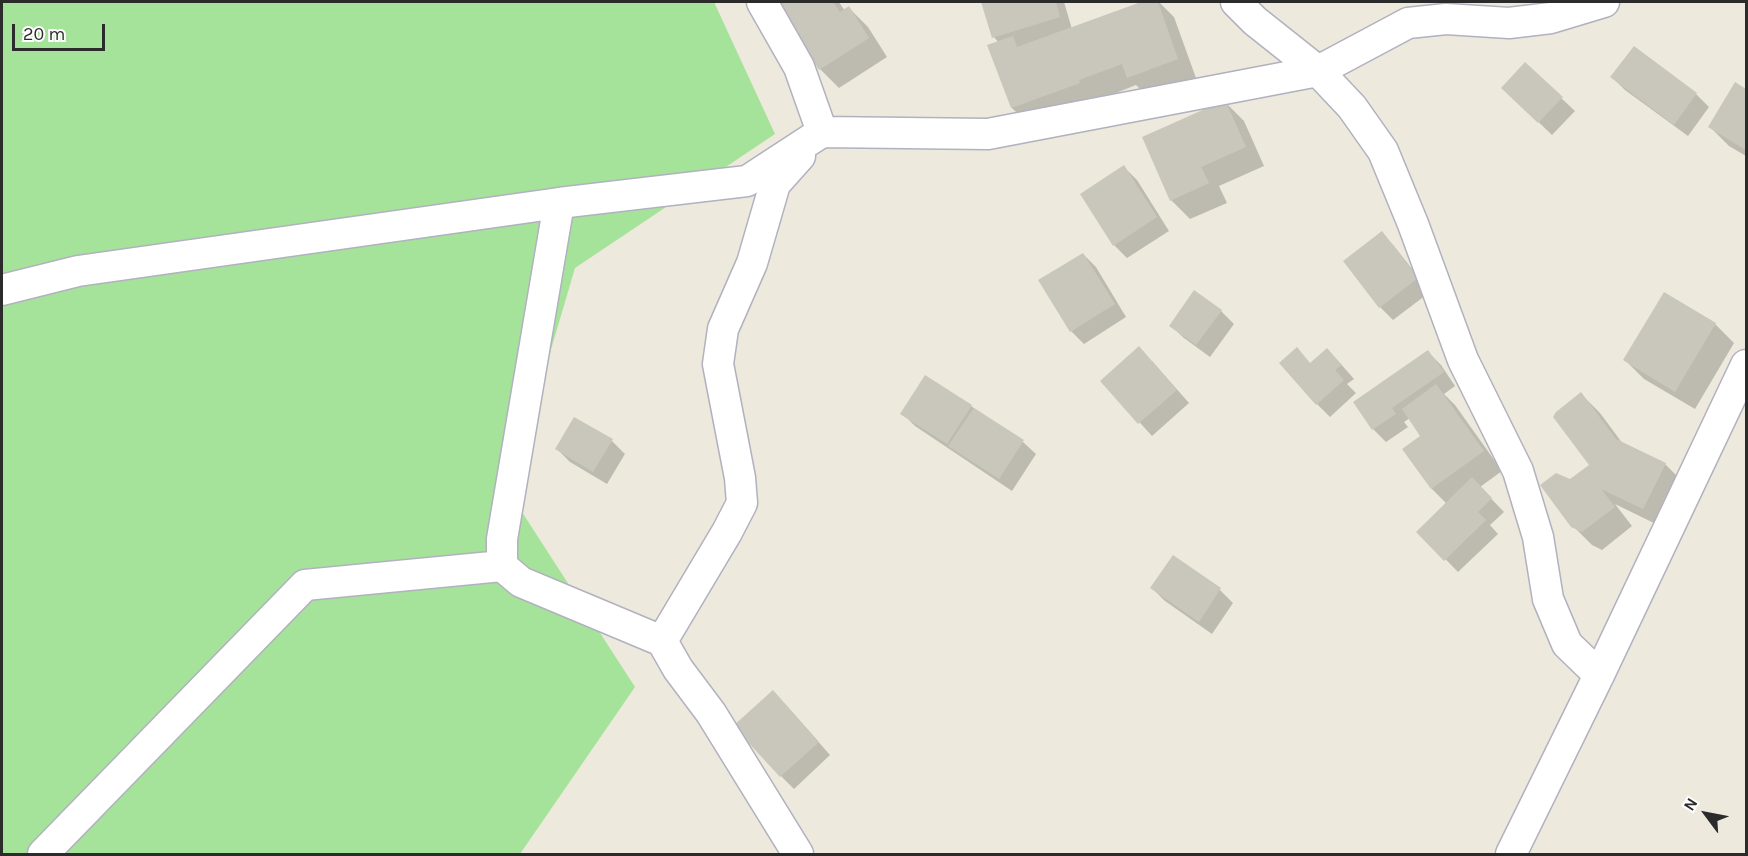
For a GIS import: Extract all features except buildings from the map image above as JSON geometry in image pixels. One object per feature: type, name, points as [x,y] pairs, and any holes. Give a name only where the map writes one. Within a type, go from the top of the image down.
[{"type":"street","points":[[762,2],[799,67],[822,132]]},
{"type":"street","points":[[2,290],[78,271],[559,203],[747,181],[822,132],[988,134],[1203,91],[1318,71],[1408,23],[1446,20],[1509,22],[1551,18],[1604,2]]},
{"type":"street","points":[[1253,8],[1352,107],[1383,151],[1413,224],[1463,360],[1518,471],[1538,537],[1548,599],[1567,644],[1599,675]]},
{"type":"street","points":[[662,641],[742,503],[740,478],[718,364],[723,329],[752,263],[775,184],[822,132]]},
{"type":"street","points":[[502,566],[502,539],[559,203]]},
{"type":"street","points":[[1511,855],[1746,365]]},
{"type":"street","points":[[43,855],[305,585],[502,566],[521,582],[662,641],[678,669],[711,713],[798,855]]},
{"type":"green space","points":[[2,2],[714,2],[775,134],[575,268],[509,492],[635,687],[520,854],[2,854]]}]
